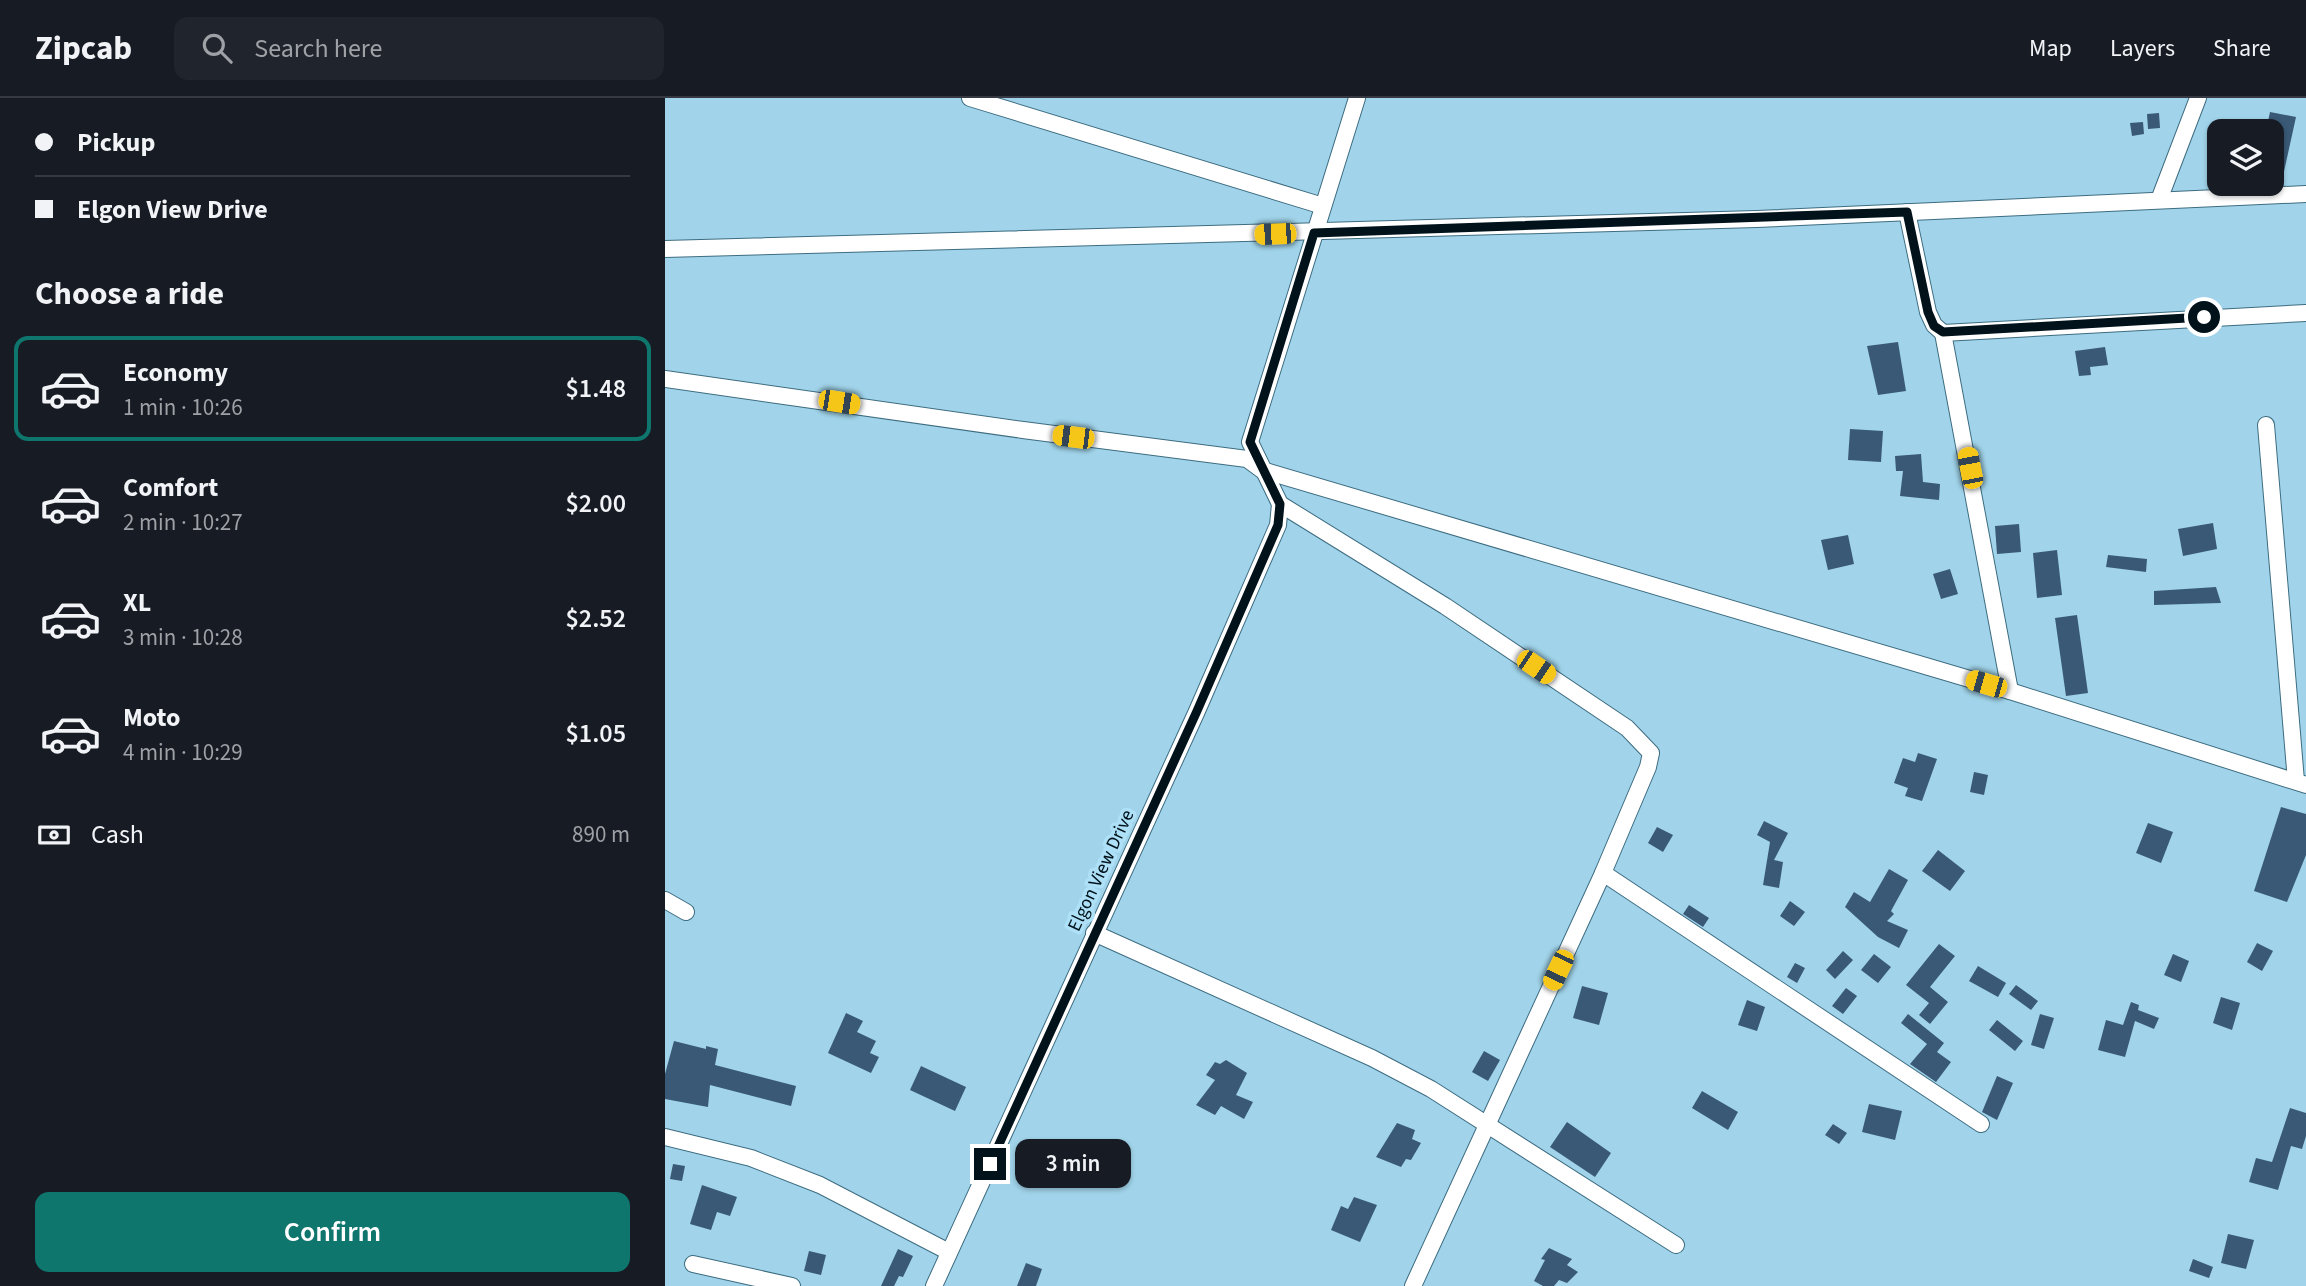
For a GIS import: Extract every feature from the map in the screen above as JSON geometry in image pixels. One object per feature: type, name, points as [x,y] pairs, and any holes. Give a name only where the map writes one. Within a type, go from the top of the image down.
[{"type":"street","points":[[970,98],[1322,206]]},
{"type":"street","points":[[1357,98],[1250,442],[1262,470],[1274,487],[1280,504],[1445,606],[1643,742],[1651,753],[1648,767],[1603,873],[1413,1286]]},
{"type":"street","points":[[2159,200],[2198,98]]},
{"type":"street","points":[[665,249],[1314,233],[1907,212],[2306,194]]},
{"type":"street","points":[[1907,212],[1928,312],[1934,326],[1943,332],[2306,313]]},
{"type":"street","points":[[1943,332],[2010,691]]},
{"type":"street","points":[[665,379],[1247,459],[1262,470],[2010,691],[2301,783],[2266,425]]},
{"type":"street","name":"Elgon View Drive","points":[[934,1286],[1278,525],[1280,504]]},
{"type":"street","points":[[1603,873],[1981,1124]]},
{"type":"street","points":[[665,900],[686,912]]},
{"type":"street","points":[[1094,933],[1372,1058],[1488,1122],[1676,1245]]},
{"type":"street","points":[[665,1137],[751,1158],[820,1185],[949,1252]]},
{"type":"street","points":[[693,1264],[792,1286]]},
{"type":"building","points":[[2270,112],[2296,117],[2284,171],[2284,119],[2269,119]]},
{"type":"building","points":[[2159,113],[2160,128],[2148,129],[2147,114]]},
{"type":"building","points":[[2143,122],[2144,134],[2132,136],[2130,123]]},
{"type":"building","points":[[1898,342],[1906,391],[1878,395],[1867,346]]},
{"type":"building","points":[[2105,347],[2108,365],[2090,367],[2091,375],[2079,376],[2075,351]]},
{"type":"building","points":[[1850,429],[1883,431],[1881,462],[1848,460]]},
{"type":"building","points":[[1921,454],[1923,482],[1940,484],[1939,500],[1900,496],[1903,471],[1896,471],[1895,456]]},
{"type":"building","points":[[2213,523],[2217,549],[2183,556],[2178,529]]},
{"type":"building","points":[[2019,524],[2021,552],[1997,554],[1995,526]]},
{"type":"building","points":[[1848,535],[1854,564],[1828,570],[1821,540]]},
{"type":"building","points":[[2057,550],[2062,595],[2037,598],[2033,553]]},
{"type":"building","points":[[2108,555],[2147,559],[2146,572],[2106,567]]},
{"type":"building","points":[[1950,569],[1958,594],[1941,599],[1933,574]]},
{"type":"building","points":[[2216,587],[2221,603],[2154,605],[2154,591]]},
{"type":"building","points":[[2077,615],[2088,693],[2066,696],[2055,618]]},
{"type":"building","points":[[1918,753],[1937,759],[1922,801],[1905,796],[1908,788],[1894,783],[1903,758],[1915,762]]},
{"type":"building","points":[[1974,772],[1988,775],[1984,795],[1970,792]]},
{"type":"building","points":[[2281,807],[2306,814],[2306,855],[2287,902],[2254,891]]},
{"type":"building","points":[[1764,821],[1788,833],[1774,860],[1783,862],[1779,888],[1763,885],[1770,842],[1757,835]]},
{"type":"building","points":[[2148,823],[2173,832],[2161,863],[2136,853]]},
{"type":"building","points":[[1657,827],[1673,835],[1663,852],[1648,843]]},
{"type":"building","points":[[1938,850],[1965,871],[1950,891],[1922,871]]},
{"type":"building","points":[[1889,869],[1908,880],[1891,911],[1894,914],[1887,921],[1908,930],[1899,948],[1878,937],[1845,907],[1854,892],[1870,902]]},
{"type":"building","points":[[1790,901],[1805,912],[1794,926],[1780,916]]},
{"type":"building","points":[[1689,905],[1709,918],[1703,927],[1683,914]]},
{"type":"building","points":[[2257,943],[2273,951],[2262,971],[2247,962]]},
{"type":"building","points":[[1939,944],[1955,956],[1930,987],[1948,1002],[1930,1024],[1919,1015],[1929,1003],[1906,985]]},
{"type":"building","points":[[1843,951],[1853,960],[1835,979],[1826,970]]},
{"type":"building","points":[[1874,954],[1891,967],[1878,983],[1861,970]]},
{"type":"building","points":[[2173,954],[2189,961],[2181,982],[2164,975]]},
{"type":"building","points":[[1795,963],[1805,968],[1797,983],[1787,977]]},
{"type":"building","points":[[1978,966],[2006,983],[1998,997],[1969,981]]},
{"type":"building","points":[[2016,985],[2038,1001],[2031,1010],[2009,994]]},
{"type":"building","points":[[1582,986],[1608,993],[1599,1025],[1573,1018]]},
{"type":"building","points":[[1846,988],[1857,996],[1843,1014],[1832,1006]]},
{"type":"building","points":[[2221,997],[2240,1003],[2232,1030],[2213,1023]]},
{"type":"building","points":[[1747,1000],[1765,1007],[1757,1031],[1738,1025]]},
{"type":"building","points":[[2131,1002],[2139,1005],[2138,1010],[2159,1018],[2154,1029],[2135,1021],[2125,1057],[2098,1050],[2106,1020],[2123,1025]]},
{"type":"building","points":[[846,1013],[863,1021],[857,1032],[876,1041],[870,1053],[879,1057],[871,1073],[828,1053]]},
{"type":"building","points":[[1908,1014],[1944,1043],[1937,1052],[1951,1062],[1936,1082],[1910,1064],[1927,1044],[1901,1023]]},
{"type":"building","points":[[2040,1014],[2054,1018],[2044,1049],[2031,1045]]},
{"type":"building","points":[[1997,1020],[2023,1041],[2015,1051],[1989,1030]]},
{"type":"building","points":[[674,1041],[706,1049],[706,1046],[718,1049],[715,1065],[796,1086],[791,1106],[710,1085],[708,1107],[665,1099],[665,1074]]},
{"type":"building","points":[[1484,1051],[1500,1060],[1488,1081],[1472,1072]]},
{"type":"building","points":[[1226,1060],[1247,1073],[1236,1095],[1253,1102],[1244,1119],[1221,1106],[1215,1115],[1196,1105],[1215,1080],[1206,1075],[1215,1062],[1220,1064]]},
{"type":"building","points":[[921,1066],[966,1087],[955,1111],[910,1090]]},
{"type":"building","points":[[1997,1076],[2013,1083],[1997,1120],[1982,1112]]},
{"type":"building","points":[[1702,1091],[1738,1112],[1728,1130],[1692,1108]]},
{"type":"building","points":[[1869,1104],[1902,1111],[1895,1140],[1862,1132]]},
{"type":"building","points":[[2290,1108],[2306,1113],[2306,1136],[2302,1149],[2291,1146],[2278,1190],[2249,1182],[2256,1158],[2272,1162]]},
{"type":"building","points":[[1567,1122],[1611,1153],[1595,1177],[1550,1147]]},
{"type":"building","points":[[1397,1123],[1415,1130],[1412,1139],[1421,1143],[1411,1160],[1406,1159],[1401,1167],[1376,1157]]},
{"type":"building","points":[[1833,1124],[1847,1133],[1839,1144],[1825,1135]]},
{"type":"building","points":[[673,1164],[685,1166],[682,1181],[670,1179]]},
{"type":"building","points":[[702,1185],[737,1197],[730,1216],[717,1212],[711,1230],[690,1224]]},
{"type":"building","points":[[1354,1197],[1377,1205],[1360,1242],[1331,1230],[1341,1206],[1348,1209]]},
{"type":"building","points":[[2228,1234],[2254,1240],[2246,1269],[2221,1263]]},
{"type":"building","points":[[1549,1248],[1572,1259],[1567,1265],[1578,1272],[1567,1283],[1559,1280],[1554,1286],[1543,1286],[1534,1281],[1545,1260],[1541,1259]]},
{"type":"building","points":[[898,1249],[913,1256],[903,1277],[899,1276],[894,1286],[881,1286]]},
{"type":"building","points":[[809,1251],[826,1255],[821,1275],[804,1271]]},
{"type":"building","points":[[2193,1259],[2213,1267],[2209,1278],[2189,1271]]},
{"type":"building","points":[[1026,1263],[1042,1269],[1036,1286],[1017,1286]]},
{"type":"route","points":[[990,1164],[1197,711],[1278,525],[1280,504],[1250,442],[1314,233],[1907,212],[1930,320],[1943,332],[2204,317]]}]
